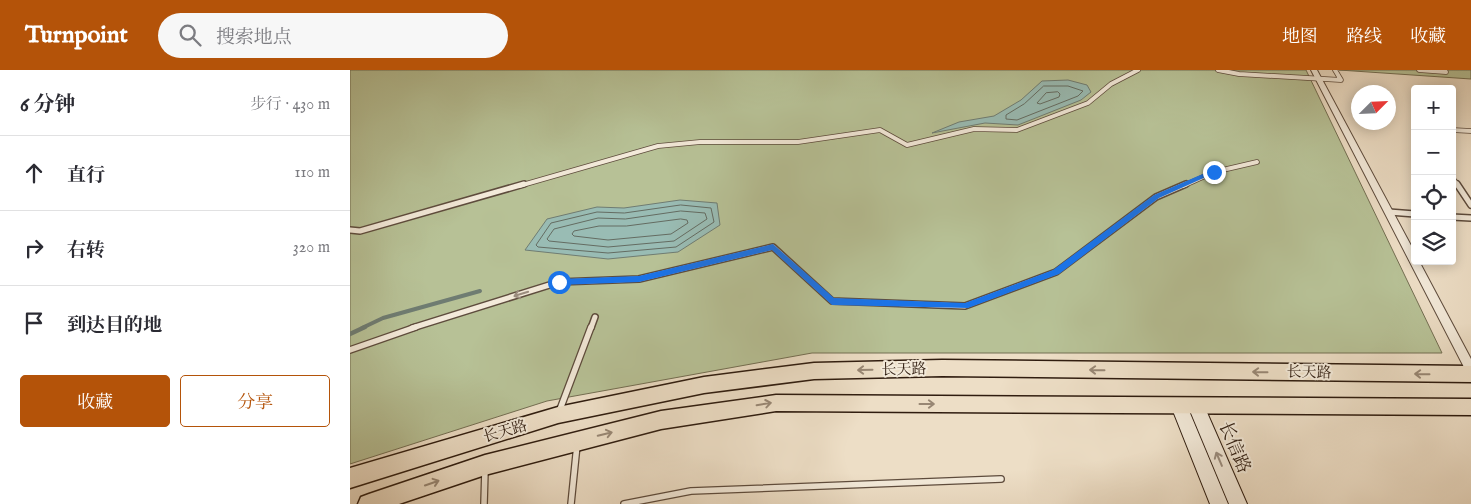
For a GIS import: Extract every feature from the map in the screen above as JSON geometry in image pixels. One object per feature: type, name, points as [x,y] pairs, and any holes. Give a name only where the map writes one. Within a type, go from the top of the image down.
[{"type":"main road","name":"长天路","points":[[350,478],[558,415],[704,384],[814,371],[942,368],[1471,374]]},
{"type":"main road","name":"长天路","points":[[369,504],[486,465],[661,420],[776,403],[1471,407]]},
{"type":"main road","points":[[1188,406],[1219,504]]},
{"type":"main road","name":"长信路","points":[[1188,406],[1238,504]]},
{"type":"street","points":[[1316,74],[1471,370]]},
{"type":"lane","points":[[350,230],[360,231],[658,146],[700,142],[798,142],[880,130],[907,145],[974,128],[1017,130],[1088,103],[1111,84],[1138,70]]},
{"type":"lane","points":[[1218,70],[1238,74],[1316,74],[1342,80],[1335,70]]},
{"type":"lane","points":[[1419,70],[1446,72],[1444,70]]},
{"type":"lane","points":[[1456,130],[1471,131]]},
{"type":"lane","points":[[350,350],[386,336],[559,282],[639,279],[773,247],[832,302],[965,306],[1056,272],[1156,197],[1214,172],[1257,162]]},
{"type":"lane","points":[[1456,183],[1471,205]]},
{"type":"lane","points":[[1389,212],[1411,214]]},
{"type":"lane","points":[[1456,217],[1471,218]]},
{"type":"lane","points":[[558,415],[595,317]]},
{"type":"lane","points":[[571,504],[577,442]]},
{"type":"lane","points":[[484,504],[486,465]]},
{"type":"lane","points":[[624,504],[691,490],[1001,479]]},
{"type":"green space","points":[[350,70],[1306,70],[1442,353],[812,353],[547,401],[350,464]]},
{"type":"green space","points":[[1339,70],[1471,70],[1471,79]]},
{"type":"water","points":[[1068,80],[1087,85],[1091,92],[1081,100],[1018,125],[985,123],[932,133],[959,122],[994,116],[1021,100],[1042,81]]},
{"type":"water","points":[[680,200],[717,203],[720,225],[678,252],[608,259],[525,250],[547,219],[597,207],[624,208]]},
{"type":"waterway","points":[[362,328],[383,318],[480,291]]},
{"type":"waterway","points":[[350,334],[365,327]]},
{"type":"route","points":[[559,282],[639,279],[773,247],[832,302],[965,306],[1056,272],[1156,197],[1214,172]]}]
